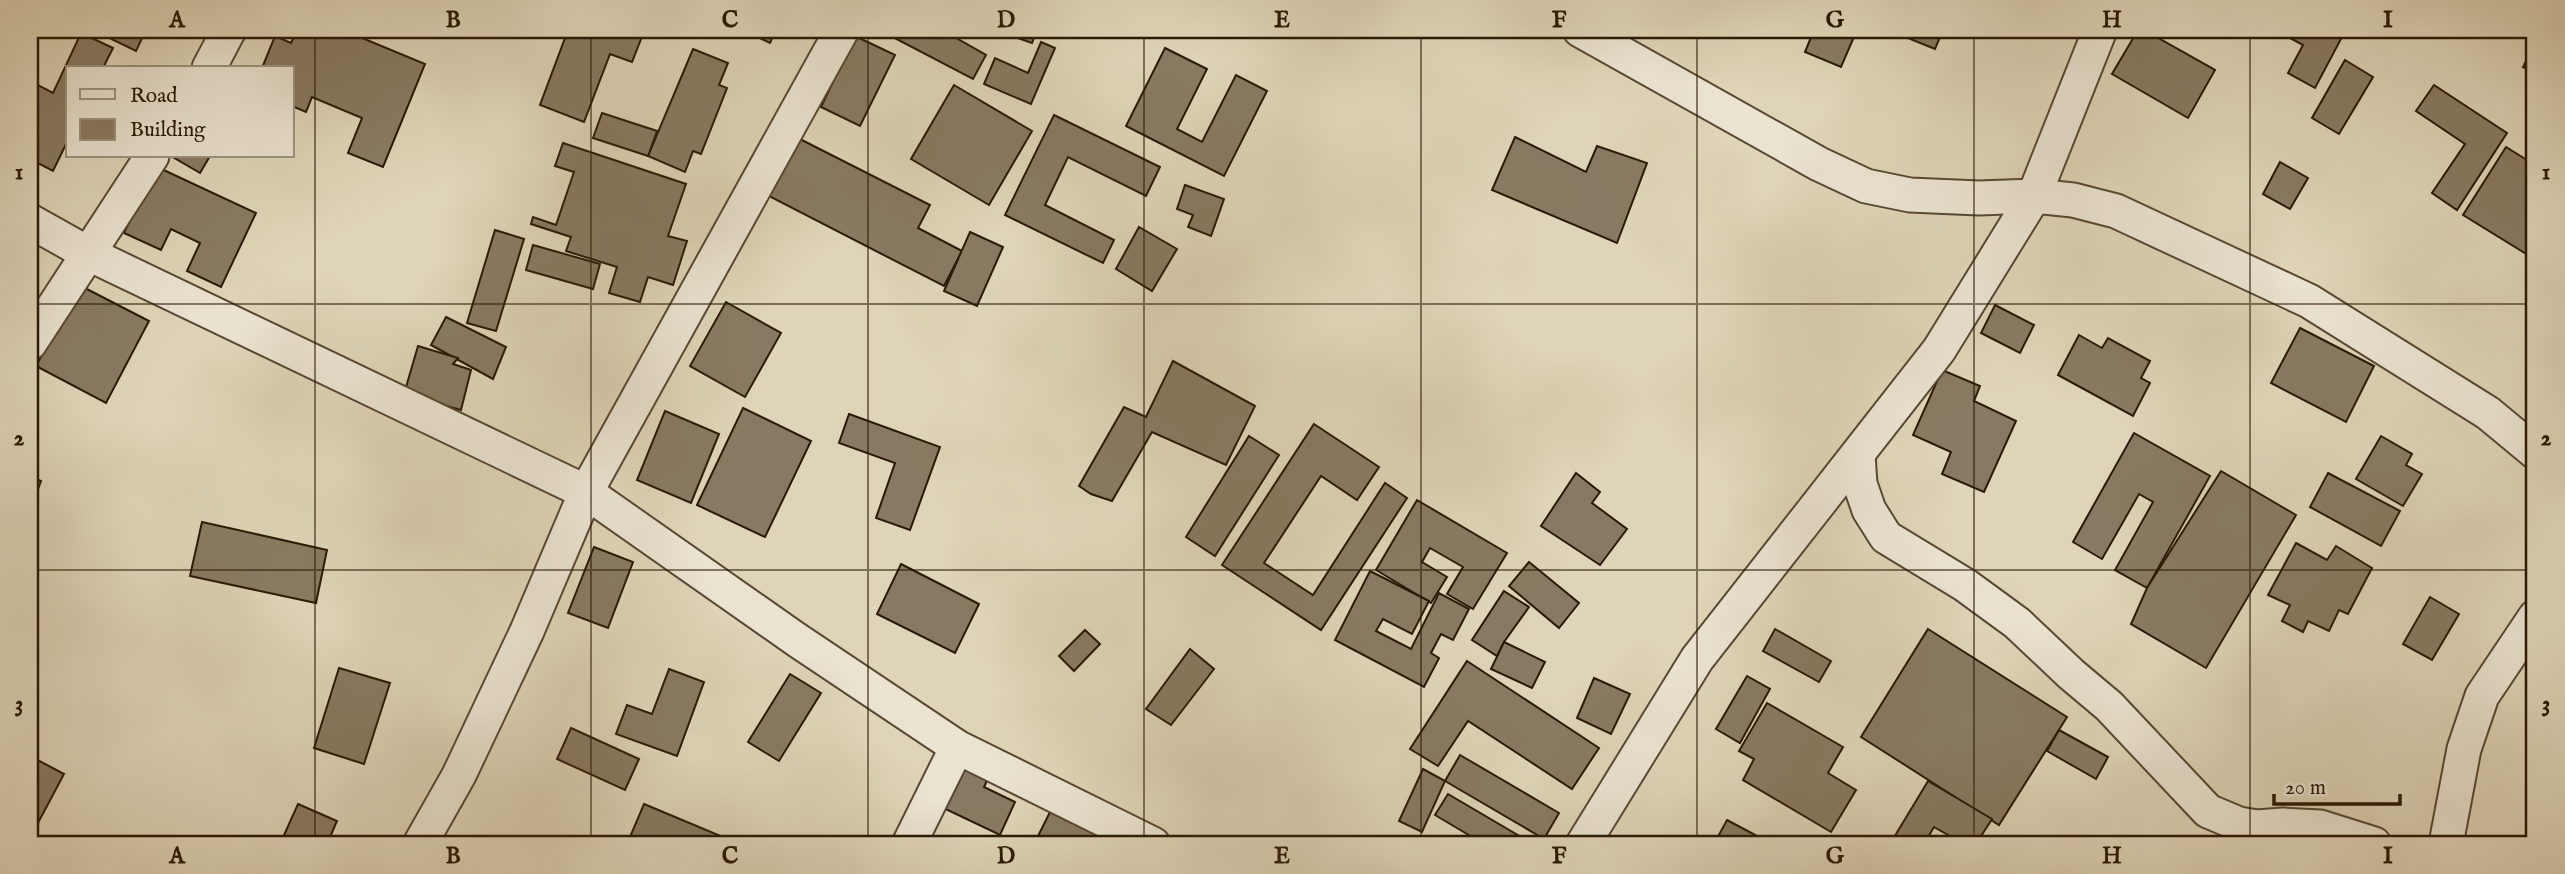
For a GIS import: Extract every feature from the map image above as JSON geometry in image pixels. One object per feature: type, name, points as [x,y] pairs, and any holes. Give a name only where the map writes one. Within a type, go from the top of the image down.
[{"type":"street","points":[[210,66],[229,30]]},
{"type":"street","points":[[420,844],[459,775],[527,631],[586,492],[842,30]]},
{"type":"street","points":[[1580,30],[1819,164],[1866,186],[1910,195],[1979,198],[2034,196],[2073,200],[2116,211],[2309,302],[2488,413],[2535,452]]},
{"type":"street","points":[[1583,844],[1697,659],[1939,350],[2034,196],[2100,30]]},
{"type":"street","points":[[30,343],[151,158]]},
{"type":"street","points":[[30,221],[87,253],[586,492],[797,640],[957,747],[1153,844]]},
{"type":"street","points":[[1858,453],[1860,484],[1868,510],[1886,537],[1965,585],[2017,623],[2109,706],[2208,811],[2239,824],[2257,827],[2320,827],[2374,844]]},
{"type":"street","points":[[2446,844],[2464,749],[2482,696],[2535,617]]},
{"type":"street","points":[[909,844],[957,747]]},
{"type":"building","points":[[93,30],[146,30],[136,51]]},
{"type":"building","points":[[297,30],[343,30],[425,64],[383,167],[348,153],[362,118],[312,97],[306,112],[294,107],[294,66],[263,66],[275,36],[291,43]]},
{"type":"building","points":[[568,30],[632,30],[643,34],[632,62],[610,54],[584,122],[540,105]]},
{"type":"building","points":[[776,30],[770,43],[747,32]]},
{"type":"building","points":[[889,30],[942,30],[986,55],[973,79],[887,34]]},
{"type":"building","points":[[995,30],[1037,30],[1032,43]]},
{"type":"building","points":[[1814,30],[1857,30],[1841,67],[1805,52]]},
{"type":"building","points":[[1888,30],[1943,30],[1935,49]]},
{"type":"building","points":[[2138,30],[2144,30],[2215,70],[2188,118],[2112,74]]},
{"type":"building","points":[[2329,30],[2342,37],[2315,88],[2288,73],[2303,45],[2279,32]]},
{"type":"building","points":[[81,33],[113,48],[104,66],[66,66],[66,144],[53,171],[30,159],[30,81],[53,93]]},
{"type":"building","points":[[855,36],[895,55],[860,126],[821,107]]},
{"type":"building","points":[[1041,42],[1055,48],[1031,104],[984,84],[995,58],[1028,73]]},
{"type":"building","points":[[2535,43],[2535,73],[2523,67]]},
{"type":"building","points":[[1165,48],[1207,69],[1177,129],[1202,142],[1236,75],[1267,91],[1224,176],[1126,126]]},
{"type":"building","points":[[693,49],[728,63],[719,85],[727,88],[701,154],[693,151],[685,172],[648,156]]},
{"type":"building","points":[[2345,60],[2373,77],[2339,134],[2312,118]]},
{"type":"building","points":[[954,85],[1032,131],[989,205],[911,159]]},
{"type":"building","points":[[2434,85],[2507,133],[2457,210],[2432,193],[2465,144],[2416,111]]},
{"type":"building","points":[[602,113],[657,131],[648,156],[593,138]]},
{"type":"building","points":[[1054,115],[1160,167],[1146,196],[1068,157],[1045,205],[1114,240],[1103,263],[1005,215]]},
{"type":"building","points":[[792,135],[930,205],[918,228],[962,251],[944,286],[763,193]]},
{"type":"building","points":[[1515,137],[1586,172],[1597,146],[1647,163],[1617,243],[1492,190]]},
{"type":"building","points":[[563,143],[686,184],[668,236],[687,241],[673,285],[648,277],[640,302],[609,293],[617,267],[566,251],[571,237],[531,224],[533,217],[556,225],[574,172],[555,166]]},
{"type":"building","points":[[2506,147],[2535,165],[2535,243],[2528,255],[2463,215]]},
{"type":"building","points":[[174,158],[209,158],[200,173]]},
{"type":"building","points":[[2280,162],[2308,178],[2290,209],[2263,194]]},
{"type":"building","points":[[155,166],[256,213],[221,287],[187,271],[200,243],[171,229],[161,250],[124,233]]},
{"type":"building","points":[[1185,185],[1224,199],[1211,236],[1188,227],[1193,215],[1177,209]]},
{"type":"building","points":[[1139,227],[1177,249],[1152,291],[1116,269]]},
{"type":"building","points":[[495,230],[524,239],[496,331],[467,323]]},
{"type":"building","points":[[970,232],[1003,247],[977,306],[944,291]]},
{"type":"building","points":[[533,245],[600,264],[593,289],[526,270]]},
{"type":"building","points":[[79,285],[149,321],[106,403],[36,366]]},
{"type":"building","points":[[726,302],[781,333],[745,397],[690,366]]},
{"type":"building","points":[[1995,305],[2034,325],[2020,353],[1981,333]]},
{"type":"building","points":[[446,317],[506,347],[493,379],[431,345]]},
{"type":"building","points":[[2300,328],[2374,366],[2346,422],[2271,383]]},
{"type":"building","points":[[2079,335],[2102,348],[2108,338],[2150,361],[2141,378],[2150,383],[2133,416],[2058,375]]},
{"type":"building","points":[[418,346],[458,358],[453,364],[471,370],[461,410],[404,394]]},
{"type":"building","points":[[1173,361],[1255,406],[1226,465],[1152,432],[1112,501],[1091,494],[1079,486],[1124,407],[1146,417]]},
{"type":"building","points":[[1942,370],[1980,386],[1974,401],[2016,421],[1984,492],[1942,474],[1951,452],[1913,435]]},
{"type":"building","points":[[743,408],[811,441],[765,537],[697,505]]},
{"type":"building","points":[[665,411],[719,434],[691,503],[637,480]]},
{"type":"building","points":[[849,414],[940,447],[910,530],[876,518],[895,463],[839,443]]},
{"type":"building","points":[[1314,424],[1379,467],[1357,500],[1321,476],[1264,563],[1313,595],[1385,483],[1407,498],[1321,630],[1222,565]]},
{"type":"building","points":[[2134,433],[2210,476],[2147,588],[2115,570],[2153,502],[2139,494],[2102,559],[2073,542]]},
{"type":"building","points":[[1249,436],[1279,455],[1215,556],[1186,537]]},
{"type":"building","points":[[2381,436],[2412,454],[2406,465],[2422,474],[2403,506],[2356,479]]},
{"type":"building","points":[[2221,471],[2296,515],[2206,668],[2131,624],[2147,588]]},
{"type":"building","points":[[1576,473],[1600,492],[1592,503],[1627,529],[1600,565],[1541,526]]},
{"type":"building","points":[[2328,473],[2400,511],[2381,546],[2310,507]]},
{"type":"building","points":[[30,476],[41,481],[30,511]]},
{"type":"building","points":[[1417,500],[1507,553],[1473,609],[1447,594],[1463,567],[1430,548],[1422,562],[1447,577],[1431,603],[1376,570]]},
{"type":"building","points":[[202,522],[327,550],[316,603],[190,576]]},
{"type":"building","points":[[2296,543],[2327,560],[2336,546],[2372,568],[2348,614],[2339,610],[2329,631],[2308,621],[2303,632],[2282,621],[2290,605],[2268,595]]},
{"type":"building","points":[[594,547],[633,562],[608,628],[568,613]]},
{"type":"building","points":[[1529,562],[1579,603],[1559,628],[1509,586]]},
{"type":"building","points":[[901,564],[979,604],[955,653],[877,614]]},
{"type":"building","points":[[1370,571],[1429,601],[1412,634],[1383,619],[1376,631],[1411,649],[1439,593],[1469,609],[1453,640],[1441,634],[1431,653],[1439,658],[1424,687],[1335,640]]},
{"type":"building","points":[[1504,591],[1529,607],[1497,656],[1472,640]]},
{"type":"building","points":[[2430,597],[2459,614],[2432,660],[2403,644]]},
{"type":"building","points":[[1775,629],[1831,661],[1819,682],[1763,651]]},
{"type":"building","points":[[1928,629],[2067,717],[1999,825],[1861,737]]},
{"type":"building","points":[[1085,630],[1100,644],[1074,671],[1059,656]]},
{"type":"building","points":[[1504,642],[1545,662],[1532,688],[1491,669]]},
{"type":"building","points":[[1190,649],[1214,669],[1171,725],[1146,709]]},
{"type":"building","points":[[1467,661],[1599,748],[1572,789],[1468,721],[1438,766],[1410,749]]},
{"type":"building","points":[[339,668],[390,683],[364,764],[314,748]]},
{"type":"building","points":[[669,669],[704,682],[677,756],[616,734],[627,705],[652,714]]},
{"type":"building","points":[[790,674],[821,693],[779,761],[748,742]]},
{"type":"building","points":[[1747,676],[1770,689],[1740,743],[1716,729]]},
{"type":"building","points":[[1594,678],[1630,694],[1611,734],[1577,718]]},
{"type":"building","points":[[1767,703],[1843,747],[1828,773],[1856,790],[1831,832],[1743,780],[1754,759],[1739,751]]},
{"type":"building","points":[[571,728],[639,759],[625,790],[557,759]]},
{"type":"building","points":[[2059,730],[2108,757],[2096,779],[2047,751]]},
{"type":"building","points":[[959,754],[992,770],[984,787],[1015,802],[1000,835],[935,804]]},
{"type":"building","points":[[1460,755],[1559,813],[1544,839],[1445,781]]},
{"type":"building","points":[[30,756],[64,774],[30,838]]},
{"type":"building","points":[[1423,769],[1445,781],[1422,832],[1399,821]]},
{"type":"building","points":[[1928,781],[1992,819],[1976,844],[1964,844],[1934,827],[1924,844],[1890,844]]},
{"type":"building","points":[[1448,794],[1533,844],[1484,844],[1435,815]]},
{"type":"building","points":[[298,804],[337,821],[327,844],[280,844]]},
{"type":"building","points":[[644,804],[723,837],[720,844],[627,844]]},
{"type":"building","points":[[1053,806],[1130,844],[1034,844]]},
{"type":"building","points":[[1727,820],[1772,844],[1714,844]]}]
